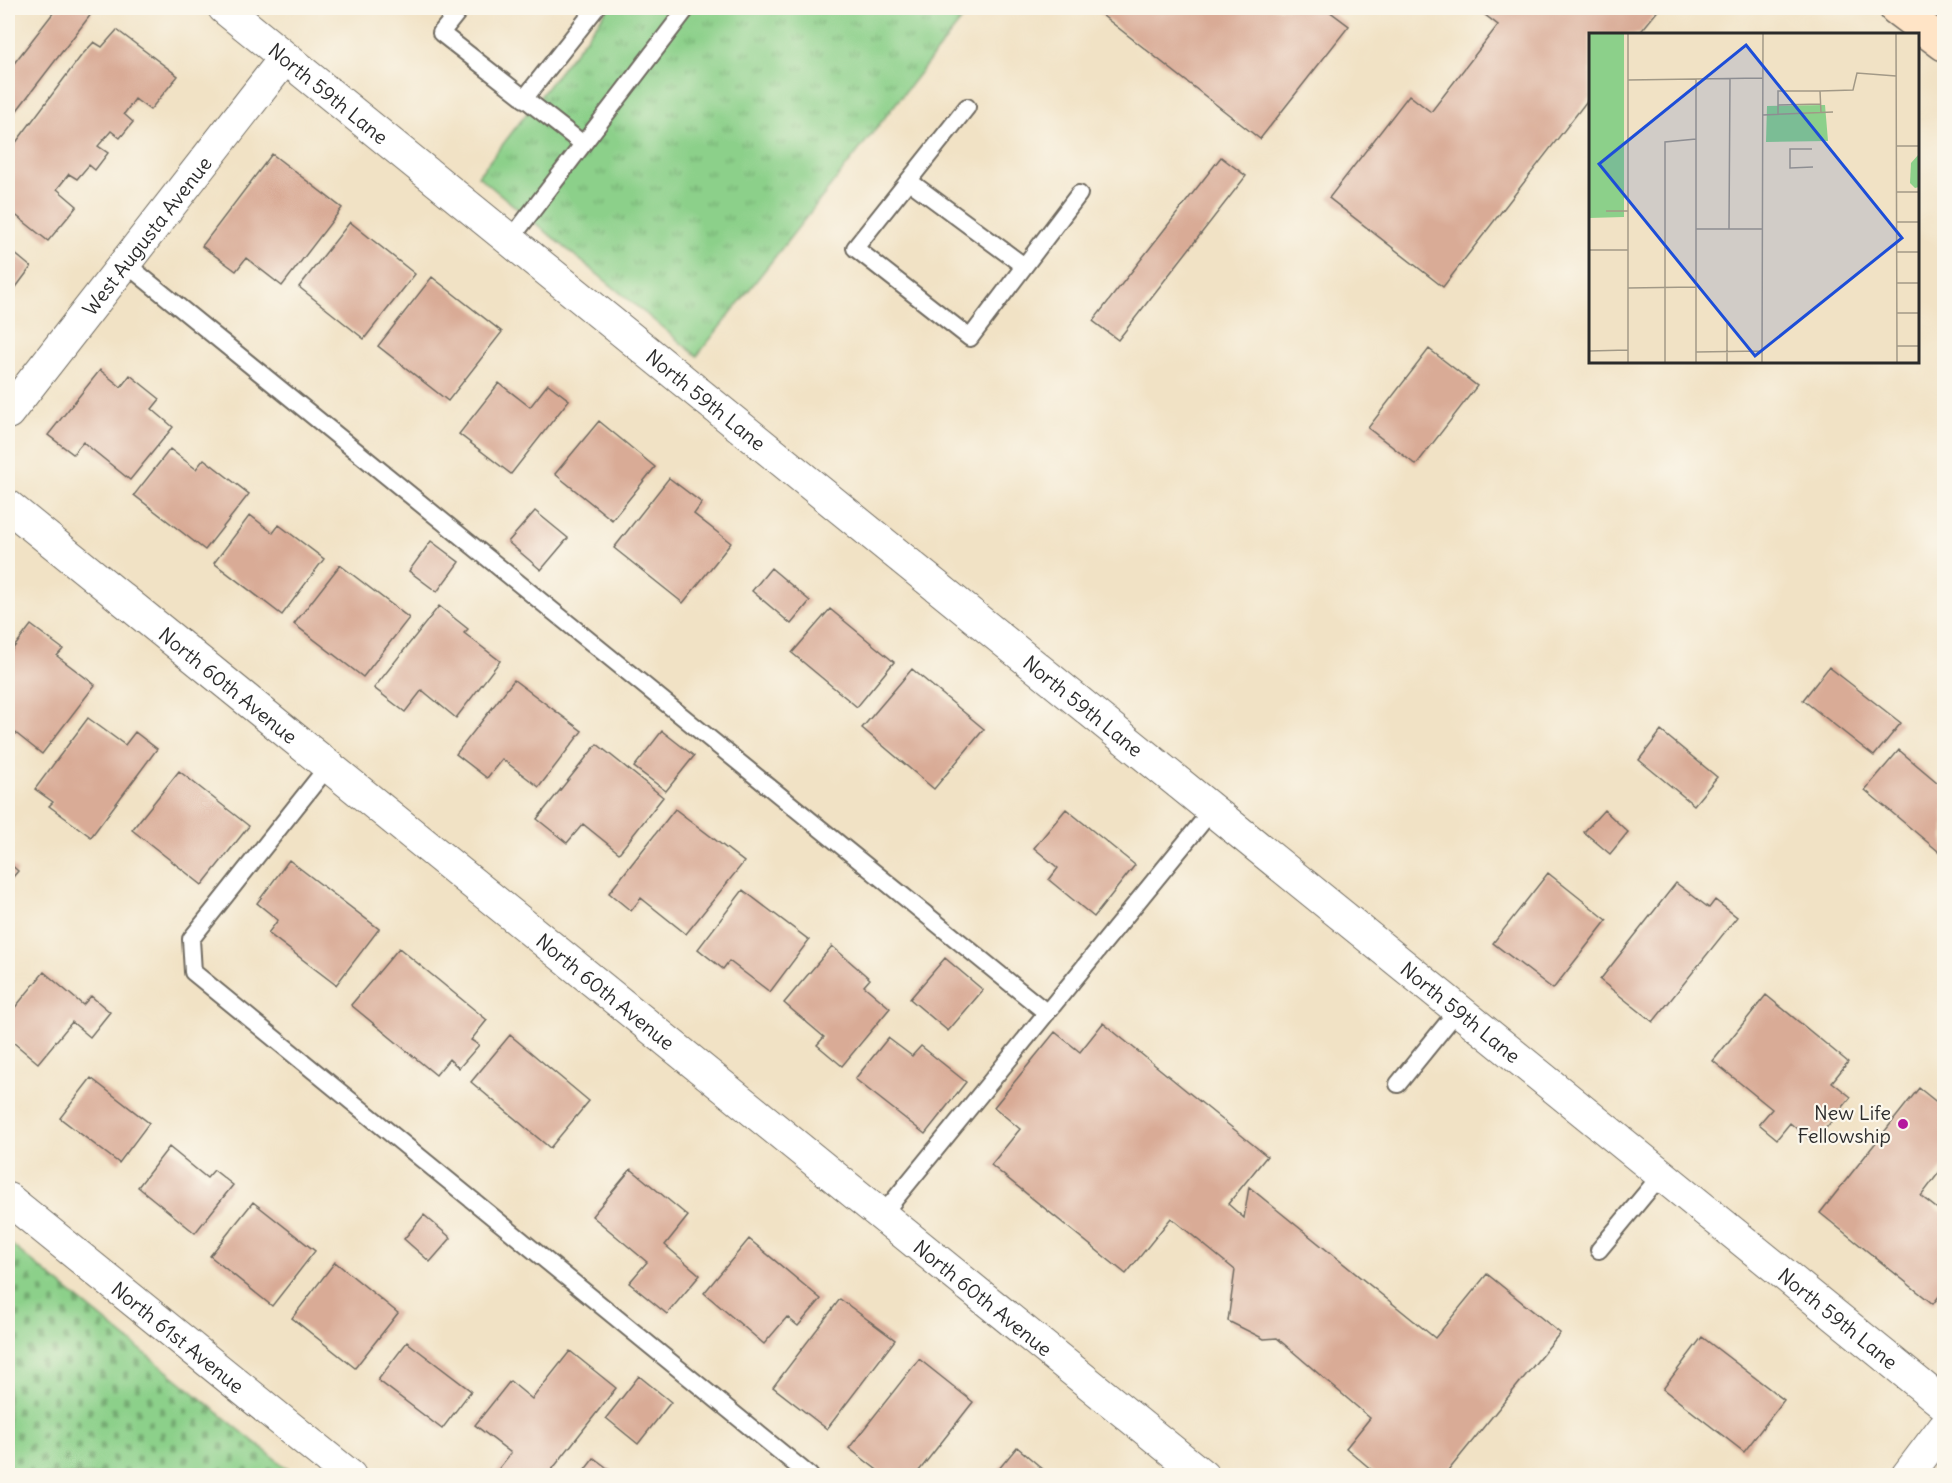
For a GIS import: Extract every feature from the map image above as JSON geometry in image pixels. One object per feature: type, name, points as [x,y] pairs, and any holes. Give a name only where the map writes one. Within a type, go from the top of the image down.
[{"type":"main road","points":[[1896,8],[1944,44]]},
{"type":"street","name":"North 59th Lane","points":[[224,8],[1944,1404]]},
{"type":"street","name":"West Augusta Avenue","points":[[8,414],[285,58]]},
{"type":"street","name":"North 60th Avenue","points":[[8,506],[1203,1476]]},
{"type":"street","name":"North 61st Avenue","points":[[8,1199],[350,1476]]},
{"type":"street","points":[[1907,1476],[1944,1426]]},
{"type":"lane","points":[[461,8],[441,33],[583,144]]},
{"type":"lane","points":[[524,99],[596,8]]},
{"type":"lane","points":[[510,240],[687,8]]},
{"type":"lane","points":[[967,107],[855,248],[970,338],[1079,194]]},
{"type":"lane","points":[[909,181],[1024,266]]},
{"type":"lane","points":[[125,263],[1047,1013]]},
{"type":"lane","points":[[329,765],[191,939],[194,972],[810,1476]]},
{"type":"lane","points":[[882,1215],[1212,810]]},
{"type":"lane","points":[[1398,1084],[1458,1010]]},
{"type":"lane","points":[[1599,1250],[1661,1175]]},
{"type":"green space","points":[[609,8],[971,8],[697,356],[478,176]]},
{"type":"green space","points":[[8,1242],[295,1475],[8,1475]]},
{"type":"building","points":[[57,8],[84,8],[92,13],[8,122],[8,71]]},
{"type":"building","points":[[1093,8],[1325,8],[1349,26],[1260,139]]},
{"type":"building","points":[[1476,8],[1660,8],[1640,33],[1589,33],[1589,98],[1443,287],[1329,198],[1409,95],[1431,112],[1498,25]]},
{"type":"building","points":[[117,30],[178,76],[150,110],[135,99],[124,114],[133,122],[120,138],[111,131],[98,146],[108,153],[95,170],[89,165],[77,179],[69,174],[57,189],[77,206],[48,241],[8,209],[8,153],[81,56],[94,42],[102,47]]},
{"type":"building","points":[[272,154],[342,208],[282,286],[246,258],[236,271],[202,246]]},
{"type":"building","points":[[1221,157],[1246,176],[1118,340],[1093,321]]},
{"type":"building","points":[[350,222],[415,274],[364,339],[299,287]]},
{"type":"building","points":[[8,248],[31,267],[8,298]]},
{"type":"building","points":[[432,277],[502,332],[448,401],[378,346]]},
{"type":"building","points":[[1429,349],[1477,386],[1416,465],[1368,428]]},
{"type":"building","points":[[100,370],[121,387],[130,375],[160,399],[152,409],[173,427],[130,480],[83,442],[73,454],[48,435]]},
{"type":"building","points":[[499,383],[530,407],[548,384],[569,400],[511,474],[459,434]]},
{"type":"building","points":[[599,421],[655,467],[612,520],[555,474]]},
{"type":"building","points":[[170,449],[196,469],[204,459],[249,494],[205,550],[134,495]]},
{"type":"building","points":[[669,478],[702,503],[694,514],[731,543],[683,603],[614,548]]},
{"type":"building","points":[[535,511],[568,538],[541,570],[508,542]]},
{"type":"building","points":[[250,515],[273,533],[279,525],[324,559],[282,615],[214,563]]},
{"type":"building","points":[[431,541],[459,562],[437,592],[409,571]]},
{"type":"building","points":[[340,565],[409,618],[363,677],[294,624]]},
{"type":"building","points":[[771,568],[810,601],[791,624],[752,591]]},
{"type":"building","points":[[439,606],[468,629],[464,633],[500,661],[456,718],[422,690],[405,712],[374,688]]},
{"type":"building","points":[[830,609],[894,662],[857,707],[792,653]]},
{"type":"building","points":[[31,625],[63,649],[57,656],[95,685],[42,754],[8,727],[8,655]]},
{"type":"building","points":[[1829,667],[1901,723],[1874,756],[1803,700]]},
{"type":"building","points":[[912,669],[984,729],[934,789],[862,728]]},
{"type":"building","points":[[514,680],[582,731],[539,787],[502,759],[487,778],[456,754]]},
{"type":"building","points":[[88,718],[125,745],[135,732],[157,749],[91,837],[49,806],[53,802],[35,789]]},
{"type":"building","points":[[662,731],[694,756],[666,791],[634,767]]},
{"type":"building","points":[[1661,731],[1717,777],[1694,805],[1639,760]]},
{"type":"building","points":[[597,744],[663,797],[619,853],[583,824],[567,843],[537,819]]},
{"type":"building","points":[[1899,750],[1944,788],[1944,856],[1865,790]]},
{"type":"building","points":[[179,771],[249,826],[202,885],[132,830]]},
{"type":"building","points":[[675,809],[744,862],[686,934],[641,898],[631,911],[609,893]]},
{"type":"building","points":[[1066,809],[1135,865],[1094,917],[1049,880],[1058,868],[1034,848]]},
{"type":"building","points":[[1604,810],[1628,832],[1610,854],[1584,832]]},
{"type":"building","points":[[289,860],[379,929],[336,985],[268,933],[278,920],[257,903]]},
{"type":"building","points":[[8,862],[18,871],[8,883]]},
{"type":"building","points":[[1548,873],[1607,920],[1553,989],[1493,943]]},
{"type":"building","points":[[1676,883],[1709,908],[1715,900],[1737,917],[1653,1022],[1600,980]]},
{"type":"building","points":[[743,890],[809,940],[770,992],[729,961],[723,969],[698,949]]},
{"type":"building","points":[[832,946],[870,979],[864,986],[890,1008],[842,1066],[817,1045],[824,1037],[784,1003]]},
{"type":"building","points":[[399,948],[487,1020],[471,1040],[479,1045],[459,1068],[449,1059],[436,1075],[351,1005]]},
{"type":"building","points":[[945,958],[983,990],[948,1031],[910,999]]},
{"type":"building","points":[[44,972],[83,1005],[91,996],[110,1012],[90,1037],[72,1022],[38,1063],[8,1038],[8,1016]]},
{"type":"building","points":[[1766,995],[1848,1062],[1832,1082],[1851,1097],[1814,1143],[1790,1123],[1777,1139],[1759,1124],[1772,1109],[1713,1061]]},
{"type":"building","points":[[1103,1023],[1267,1156],[1228,1204],[1244,1218],[1249,1187],[1435,1338],[1487,1274],[1560,1333],[1444,1476],[1379,1476],[1346,1448],[1370,1418],[1277,1338],[1264,1339],[1228,1321],[1235,1270],[1171,1218],[1126,1274],[991,1165],[1020,1129],[994,1107],[1055,1032],[1080,1052]]},
{"type":"building","points":[[510,1035],[589,1101],[550,1148],[471,1082]]},
{"type":"building","points":[[888,1038],[912,1056],[921,1046],[966,1082],[925,1134],[855,1079]]},
{"type":"building","points":[[91,1078],[149,1123],[119,1163],[60,1118]]},
{"type":"building","points":[[1919,1088],[1944,1108],[1944,1166],[1921,1196],[1944,1214],[1944,1290],[1933,1304],[1820,1213]]},
{"type":"building","points":[[169,1147],[207,1178],[214,1170],[233,1185],[195,1233],[138,1187]]},
{"type":"building","points":[[631,1169],[688,1216],[665,1245],[700,1275],[667,1314],[629,1283],[647,1262],[592,1216]]},
{"type":"building","points":[[253,1202],[315,1251],[272,1306],[210,1256]]},
{"type":"building","points":[[424,1215],[451,1238],[430,1262],[404,1239]]},
{"type":"building","points":[[749,1239],[821,1299],[798,1326],[787,1317],[764,1344],[704,1293]]},
{"type":"building","points":[[335,1262],[398,1313],[355,1368],[292,1318]]},
{"type":"building","points":[[840,1299],[895,1340],[827,1429],[773,1387]]},
{"type":"building","points":[[1702,1337],[1784,1400],[1744,1452],[1663,1389]]},
{"type":"building","points":[[407,1342],[471,1391],[442,1429],[378,1380]]},
{"type":"building","points":[[570,1351],[616,1388],[547,1476],[493,1476],[511,1453],[475,1425],[510,1381],[532,1399]]},
{"type":"building","points":[[919,1359],[973,1402],[915,1476],[885,1476],[849,1448]]},
{"type":"building","points":[[639,1376],[671,1402],[638,1444],[606,1418]]},
{"type":"building","points":[[1017,1447],[1051,1476],[993,1476]]},
{"type":"building","points":[[594,1458],[618,1476],[580,1476]]},
{"type":"place","name":"New Life Fellowship","points":[[1903,1124]]}]
